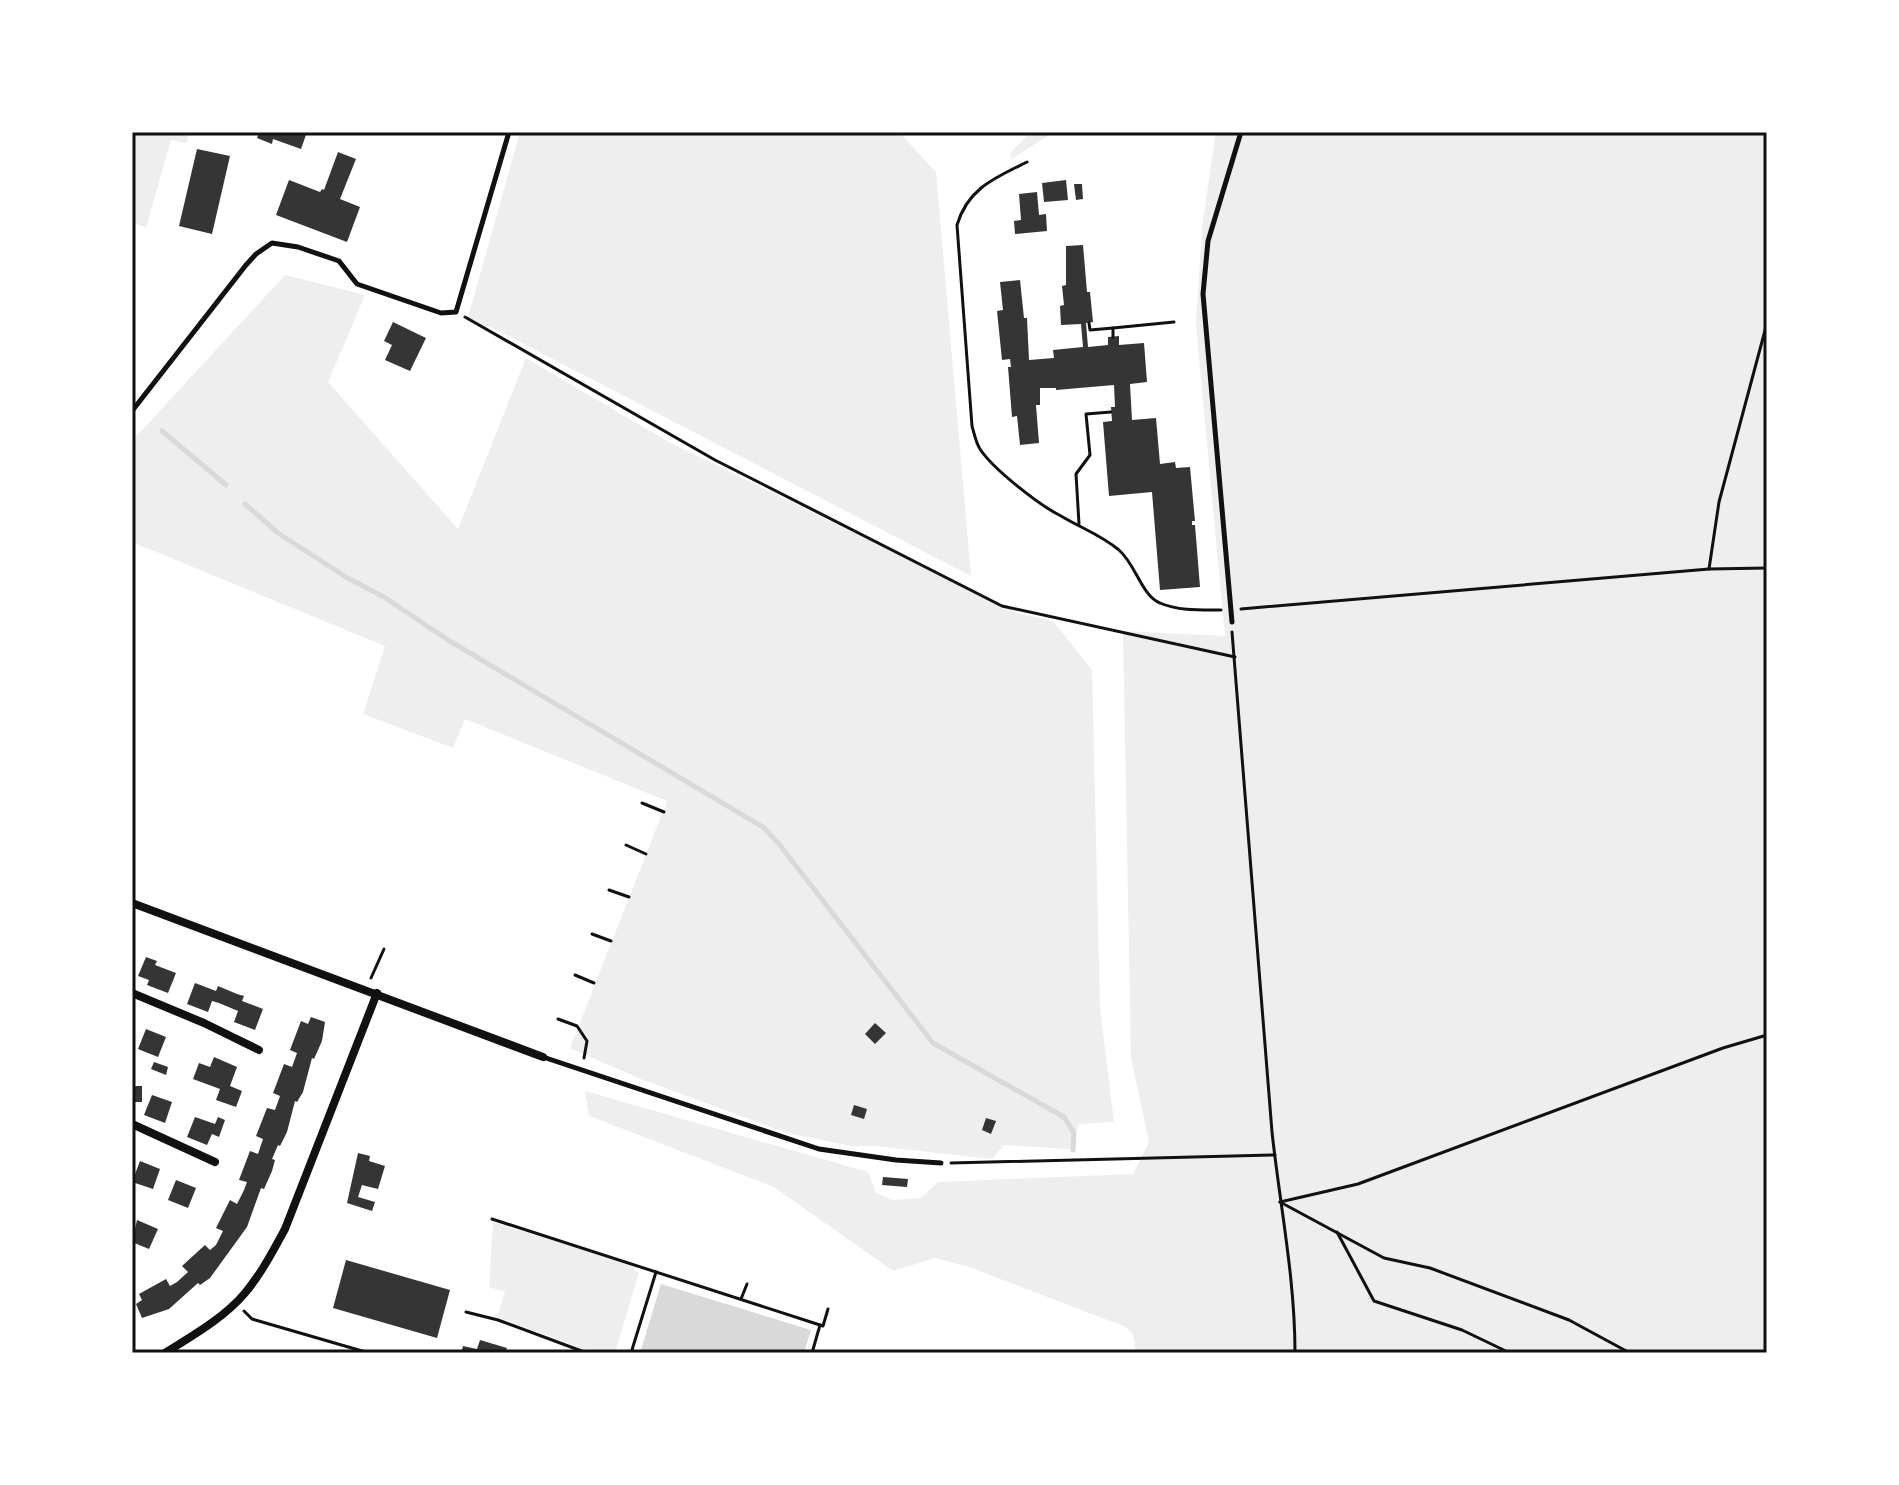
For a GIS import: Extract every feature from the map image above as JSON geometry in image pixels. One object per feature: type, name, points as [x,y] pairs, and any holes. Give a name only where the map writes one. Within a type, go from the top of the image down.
[{"type":"street","points":[[132,903],[543,1057]]},
{"type":"street","points":[[132,993],[259,1050]]},
{"type":"street","points":[[165,1353],[221,1316],[266,1264],[285,1229],[377,993]]},
{"type":"street","points":[[132,1124],[215,1162]]},
{"type":"lane","points":[[132,411],[246,265],[272,243],[298,247],[339,261],[357,284],[441,313],[456,312],[509,132]]},
{"type":"lane","points":[[1232,622],[1203,294],[1208,241],[1241,132]]},
{"type":"lane","points":[[543,1057],[819,1149],[941,1163]]},
{"type":"path","points":[[1027,162],[992,180],[968,198],[957,225],[972,426],[979,448],[1001,470],[1061,517],[1079,524],[1111,545],[1134,565],[1144,590],[1158,603],[1192,610],[1230,610],[1709,569],[1767,568]]},
{"type":"path","points":[[456,312],[715,460],[1002,606],[1235,657]]},
{"type":"path","points":[[1089,323],[1090,330],[1174,322]]},
{"type":"path","points":[[1709,569],[1719,502],[1767,323]]},
{"type":"path","points":[[1113,328],[1113,337]]},
{"type":"path","points":[[1079,524],[1076,474],[1090,455],[1086,414],[1111,412]]},
{"type":"path","points":[[1232,622],[1275,1155],[1293,1279],[1295,1353]]},
{"type":"path","points":[[642,803],[664,812]]},
{"type":"path","points":[[626,845],[646,854]]},
{"type":"path","points":[[609,890],[629,897]]},
{"type":"path","points":[[592,934],[611,941]]},
{"type":"path","points":[[367,989],[384,949]]},
{"type":"path","points":[[575,975],[594,983]]},
{"type":"path","points":[[558,1019],[577,1026],[587,1041],[581,1071]]},
{"type":"path","points":[[1280,1202],[1358,1184],[1723,1048],[1767,1035]]},
{"type":"path","points":[[941,1163],[1275,1155]]},
{"type":"path","points":[[1280,1202],[1384,1258],[1430,1268],[1569,1320],[1630,1353]]},
{"type":"path","points":[[492,1219],[823,1326],[828,1309]]},
{"type":"path","points":[[1337,1232],[1374,1301],[1462,1330],[1510,1353]]},
{"type":"path","points":[[631,1353],[656,1272]]},
{"type":"path","points":[[741,1299],[747,1284]]},
{"type":"path","points":[[235,1302],[252,1319],[369,1353]]},
{"type":"path","points":[[466,1312],[498,1320],[587,1353]]},
{"type":"path","points":[[812,1353],[820,1325]]},
{"type":"shaded area","points":[[132,132],[189,132],[187,143],[171,140],[146,228],[132,222]]},
{"type":"shaded area","points":[[520,132],[899,132],[936,172],[971,576],[491,327],[467,321]]},
{"type":"shaded area","points":[[1031,132],[1054,132],[1010,160],[1011,152]]},
{"type":"shaded area","points":[[1216,132],[1767,132],[1767,1353],[1136,1353],[1133,1334],[1126,1327],[969,1267],[935,1258],[893,1271],[774,1187],[589,1116],[585,1091],[868,1172],[876,1193],[893,1200],[921,1198],[938,1182],[1133,1174],[1149,1142],[1131,1058],[1123,631],[1225,636],[1196,325],[1202,227]]},
{"type":"shaded area","points":[[285,275],[365,295],[328,382],[458,529],[526,358],[667,441],[1017,613],[1053,621],[1092,670],[1100,1007],[1114,1122],[1079,1124],[1070,1149],[1004,1145],[992,1159],[852,1146],[787,1133],[638,1078],[570,1048],[667,801],[465,719],[453,748],[363,714],[385,646],[132,542],[132,441]]},
{"type":"shaded area","points":[[493,1222],[635,1266],[634,1270],[639,1272],[615,1353],[595,1353],[497,1317],[505,1292],[489,1287]]},
{"type":"shaded area","points":[[661,1284],[811,1330],[804,1353],[640,1353]]},
{"type":"building","points":[[259,132],[307,132],[301,149],[273,139],[272,144],[257,138]]},
{"type":"building","points":[[197,149],[230,156],[212,234],[179,226]]},
{"type":"building","points":[[338,152],[356,159],[340,199],[360,207],[347,242],[276,215],[289,180],[320,192],[324,190]]},
{"type":"building","points":[[1066,180],[1068,200],[1044,202],[1042,183]]},
{"type":"building","points":[[1074,184],[1082,184],[1083,199],[1076,200]]},
{"type":"building","points":[[1037,192],[1039,215],[1046,214],[1047,231],[1015,234],[1014,221],[1021,220],[1019,194]]},
{"type":"building","points":[[1083,245],[1093,322],[1086,323],[1088,347],[1108,345],[1108,337],[1119,336],[1119,345],[1144,343],[1147,382],[1130,384],[1132,420],[1156,418],[1160,464],[1175,462],[1176,468],[1190,467],[1195,521],[1192,525],[1195,525],[1200,587],[1160,590],[1152,492],[1109,496],[1103,422],[1112,421],[1114,385],[1056,390],[1040,388],[1040,405],[1036,405],[1039,443],[1020,445],[1017,416],[1012,417],[1010,359],[1002,360],[997,311],[1003,310],[1000,282],[1020,280],[1024,318],[1027,318],[1029,360],[1054,358],[1053,350],[1083,347],[1081,324],[1061,325],[1060,306],[1064,305],[1062,286],[1066,285],[1066,246]]},
{"type":"building","points":[[393,322],[426,338],[410,371],[385,360],[392,345],[384,341]]},
{"type":"building","points":[[146,957],[157,961],[155,965],[176,973],[168,993],[147,985],[149,980],[138,976]]},
{"type":"building","points":[[195,983],[216,991],[218,986],[244,996],[242,1001],[263,1009],[255,1030],[234,1022],[238,1011],[219,1003],[212,1001],[208,1012],[187,1004]]},
{"type":"building","points":[[311,1017],[325,1022],[322,1041],[312,1058],[303,1092],[295,1101],[287,1132],[272,1159],[275,1160],[272,1171],[264,1189],[261,1188],[247,1227],[210,1278],[200,1285],[198,1283],[169,1309],[142,1318],[136,1304],[142,1300],[139,1294],[166,1279],[170,1286],[177,1282],[188,1272],[182,1266],[205,1245],[210,1250],[216,1245],[223,1231],[216,1228],[230,1200],[237,1204],[247,1182],[239,1180],[250,1151],[258,1154],[263,1139],[256,1136],[267,1108],[275,1110],[280,1096],[273,1093],[284,1064],[292,1067],[297,1053],[290,1050],[301,1021],[308,1024]]},
{"type":"building","points":[[875,1023],[886,1033],[875,1044],[865,1034]]},
{"type":"building","points":[[146,1029],[166,1037],[158,1057],[138,1049]]},
{"type":"building","points":[[214,1057],[237,1067],[230,1086],[242,1091],[236,1107],[216,1100],[220,1089],[193,1079],[199,1063],[210,1067]]},
{"type":"building","points":[[154,1062],[168,1067],[166,1075],[151,1069]]},
{"type":"building","points":[[135,1086],[142,1086],[142,1102],[134,1102]]},
{"type":"building","points":[[152,1095],[172,1102],[165,1123],[144,1115]]},
{"type":"building","points":[[854,1105],[867,1109],[864,1119],[851,1115]]},
{"type":"building","points":[[195,1117],[215,1124],[218,1117],[225,1120],[219,1137],[212,1134],[207,1145],[187,1137]]},
{"type":"building","points":[[986,1118],[996,1121],[991,1134],[982,1130]]},
{"type":"building","points":[[358,1153],[370,1156],[369,1161],[385,1166],[378,1189],[362,1185],[358,1197],[375,1202],[372,1211],[347,1203]]},
{"type":"building","points":[[140,1161],[160,1169],[153,1189],[132,1182]]},
{"type":"building","points":[[883,1177],[908,1179],[907,1187],[882,1185]]},
{"type":"building","points":[[176,1180],[196,1188],[188,1208],[168,1200]]},
{"type":"building","points":[[137,1220],[158,1229],[149,1249],[132,1242]]},
{"type":"building","points":[[346,1260],[450,1290],[437,1338],[333,1308]]},
{"type":"building","points":[[480,1340],[507,1348],[505,1353],[461,1353],[463,1346],[477,1349]]},
{"type":"waterway","points":[[162,431],[226,485]]},
{"type":"waterway","points":[[245,504],[278,533],[346,577],[763,827],[933,1043],[1064,1117],[1074,1133],[1073,1150]]}]
